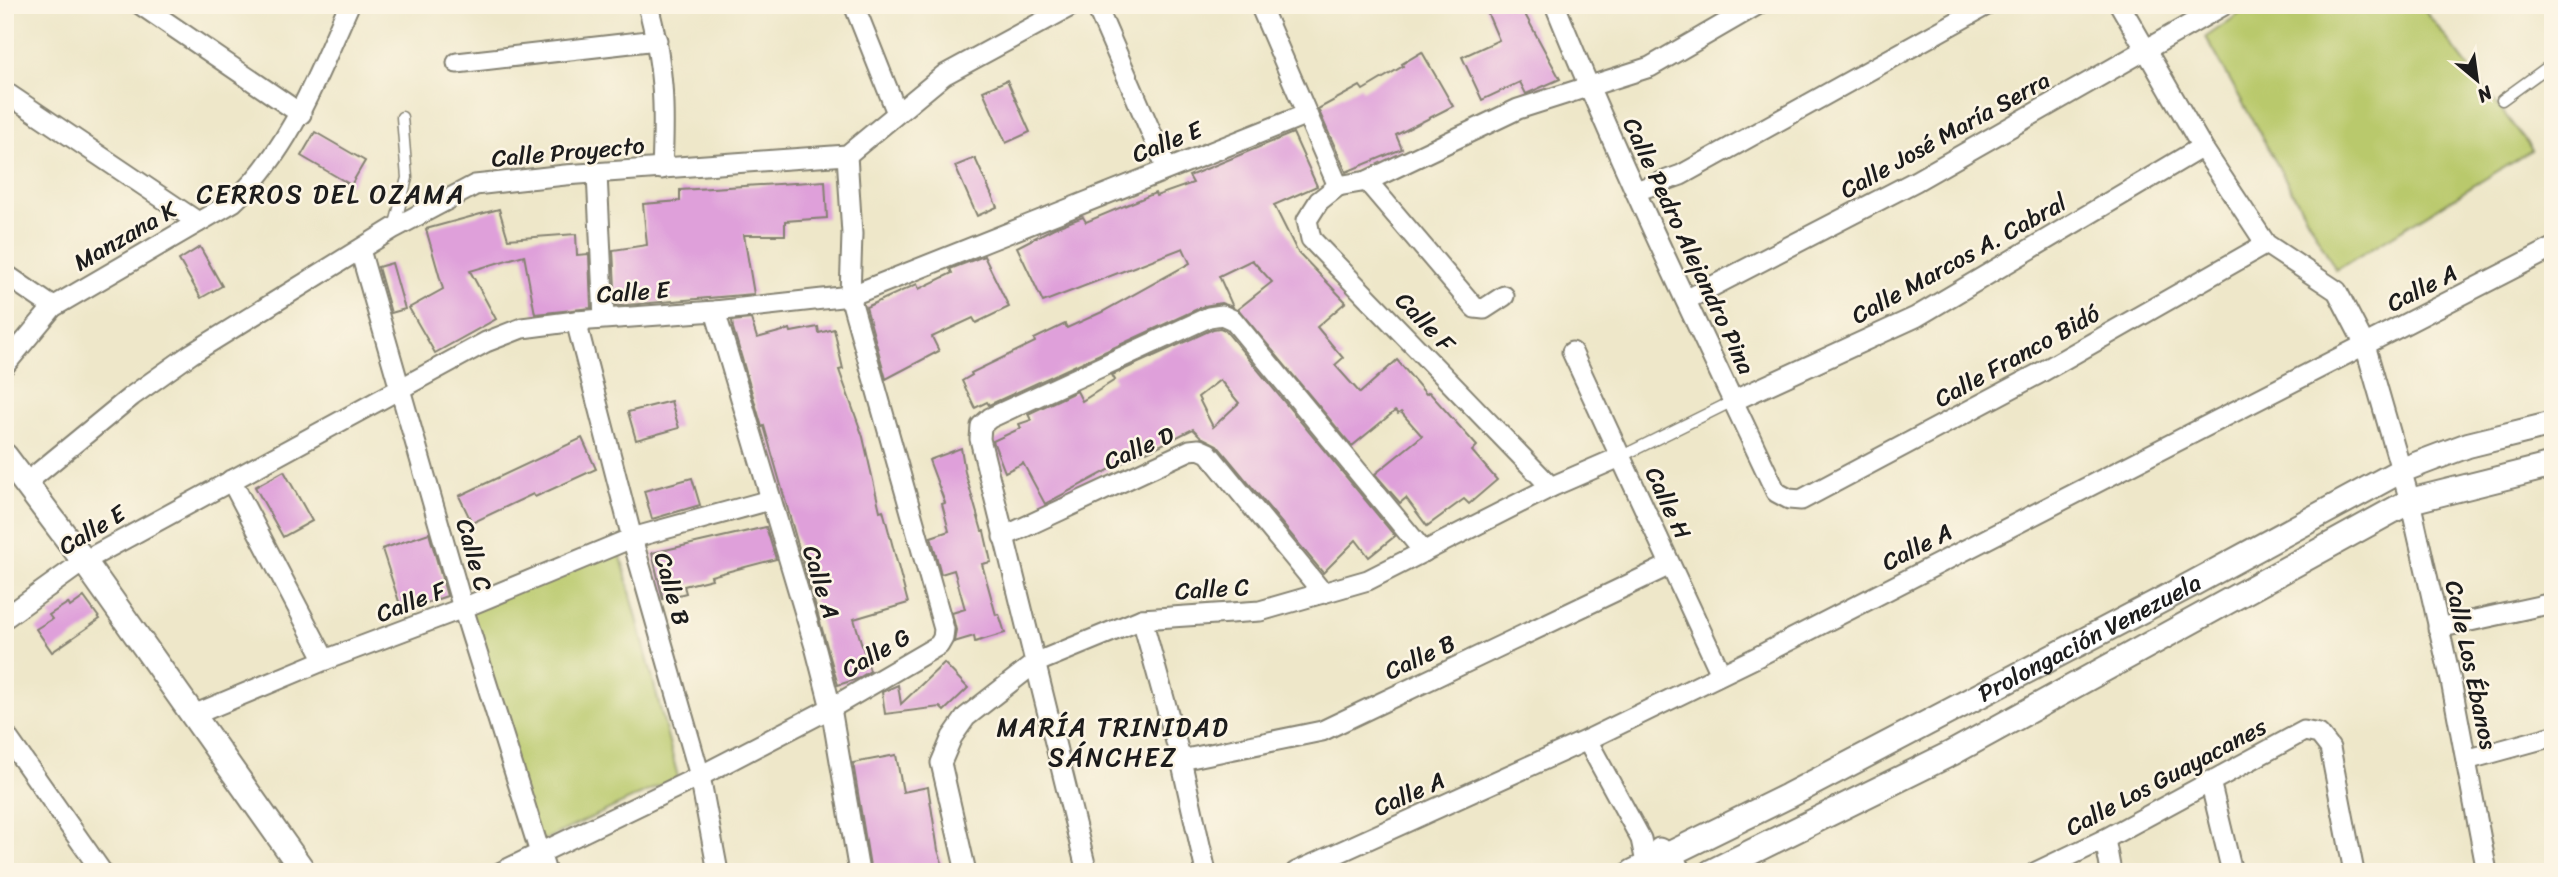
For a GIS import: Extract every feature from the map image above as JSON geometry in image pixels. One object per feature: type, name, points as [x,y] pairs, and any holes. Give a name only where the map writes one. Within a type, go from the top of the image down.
[{"type":"street","points":[[141,5],[301,114]]},
{"type":"street","name":"Manzana K","points":[[5,365],[53,307],[233,202],[250,187],[301,114],[349,5]]},
{"type":"street","points":[[648,5],[657,40],[665,107],[662,169]]},
{"type":"street","points":[[854,5],[897,113]]},
{"type":"street","points":[[847,155],[944,75],[1073,5]]},
{"type":"street","points":[[1096,5],[1167,169]]},
{"type":"street","points":[[1260,5],[1338,186],[1367,181],[1518,108],[1650,67],[1757,5]]},
{"type":"street","name":"Calle Pedro Alejandro Pina","points":[[1555,5],[1588,86],[1776,492],[1789,499]]},
{"type":"street","points":[[1636,191],[1681,175],[1987,5]]},
{"type":"street","points":[[2120,5],[2202,147],[2266,244]]},
{"type":"street","name":"Calle José María Serra","points":[[1686,300],[1916,181],[2224,5]]},
{"type":"street","points":[[457,63],[657,40]]},
{"type":"street","points":[[5,92],[198,222]]},
{"type":"street","name":"Calle E","points":[[5,618],[84,561],[486,342],[522,328],[850,296],[1307,114]]},
{"type":"street","name":"Calle Marcos A. Cabral","points":[[1733,401],[1916,317],[2202,147]]},
{"type":"street","name":"Calle Proyecto","points":[[26,483],[164,373],[394,228],[478,184],[847,155]]},
{"type":"street","name":"Calle G","points":[[501,872],[541,850],[700,776],[831,708],[939,645],[943,638],[944,629],[850,296],[852,234],[847,155]]},
{"type":"street","points":[[597,174],[604,318]]},
{"type":"street","points":[[1367,181],[1475,308],[1484,309],[1504,296]]},
{"type":"street","name":"Calle F","points":[[1338,186],[1319,201],[1307,220],[1311,239],[1551,486]]},
{"type":"street","name":"Calle Los Ébanos","points":[[2266,244],[2337,292],[2365,345],[2410,501],[2466,760],[2487,872]]},
{"type":"street","name":"Calle Franco Bidó","points":[[1789,499],[1801,500],[2040,373],[2266,244]]},
{"type":"street","name":"Calle A","points":[[1296,872],[1587,740],[1721,674],[2553,248]]},
{"type":"street","name":"Calle C","points":[[360,250],[463,608],[546,872]]},
{"type":"street","points":[[5,274],[53,307]]},
{"type":"street","name":"Calle A","points":[[715,311],[817,650],[831,708],[859,872]]},
{"type":"street","points":[[1087,872],[1003,537],[980,439],[981,426],[990,418],[1209,317],[1222,315],[1233,320],[1424,552]]},
{"type":"street","name":"Calle B","points":[[576,321],[632,538],[700,776],[718,872]]},
{"type":"street","name":"Calle H","points":[[1572,352],[1721,674]]},
{"type":"street","name":"Prolongación Venezuela","points":[[1642,870],[1676,863],[1788,796],[2402,470],[2468,445],[2553,424]]},
{"type":"street","name":"Calle D","points":[[1003,537],[1190,450],[1199,449],[1208,453],[1323,593]]},
{"type":"street","points":[[5,456],[84,561],[191,716],[304,872]]},
{"type":"street","name":"Calle C","points":[[966,872],[941,763],[966,717],[1035,663],[1142,619],[1259,611],[1368,580],[1551,486],[1620,457]]},
{"type":"street","name":"Prolongación Venezuela","points":[[1711,872],[1951,753],[2410,501],[2553,466]]},
{"type":"street","points":[[231,480],[325,660]]},
{"type":"street","name":"Calle F","points":[[191,716],[632,538],[770,500]]},
{"type":"street","name":"Calle B","points":[[1181,760],[1321,731],[1670,565]]},
{"type":"street","points":[[2438,628],[2553,603]]},
{"type":"street","points":[[1142,619],[1181,760],[1206,872]]},
{"type":"street","name":"Calle Los Guayacanes","points":[[2036,872],[2105,839],[2304,732],[2319,734],[2330,748],[2354,872]]},
{"type":"street","points":[[5,734],[102,872]]},
{"type":"street","points":[[2466,760],[2553,736]]},
{"type":"street","points":[[1587,740],[1642,839],[1676,863]]},
{"type":"street","points":[[2210,781],[2232,872]]},
{"type":"street","points":[[1642,839],[1642,870]]},
{"type":"street","points":[[2105,839],[2111,872]]},
{"type":"lane","points":[[2502,100],[2553,63]]},
{"type":"lane","points":[[394,228],[407,178],[402,117]]},
{"type":"lane","points":[[1620,457],[1733,401]]},
{"type":"green space","points":[[2252,5],[2421,5],[2532,150],[2336,270],[2206,37]]},
{"type":"green space","points":[[618,545],[678,777],[527,848],[462,614]]},
{"type":"building","points":[[1484,5],[1520,5],[1560,79],[1526,94],[1520,82],[1482,100],[1462,57],[1499,40]]},
{"type":"building","points":[[1422,52],[1453,106],[1396,135],[1402,149],[1346,172],[1318,109],[1360,86],[1363,90]]},
{"type":"building","points":[[1007,80],[1030,132],[1006,143],[983,91]]},
{"type":"building","points":[[315,132],[365,161],[351,185],[301,156]]},
{"type":"building","points":[[1293,133],[1317,186],[1274,205],[1297,251],[1346,302],[1317,327],[1343,358],[1335,365],[1360,393],[1397,360],[1477,446],[1472,451],[1497,480],[1469,504],[1464,499],[1427,526],[1406,498],[1400,503],[1375,474],[1422,436],[1401,412],[1398,414],[1395,411],[1352,446],[1238,309],[1272,282],[1252,260],[1219,276],[1233,307],[1221,303],[1204,306],[989,405],[987,402],[975,408],[962,381],[972,375],[971,373],[1065,324],[1067,328],[1102,312],[1190,263],[1183,248],[1043,302],[1017,247],[1083,217],[1086,222],[1155,193],[1156,196],[1193,183],[1189,176]]},
{"type":"building","points":[[975,158],[997,207],[977,216],[955,166]]},
{"type":"building","points":[[825,181],[827,218],[785,221],[785,235],[744,235],[754,294],[616,306],[613,250],[647,245],[643,204],[680,201],[680,190]]},
{"type":"building","points":[[499,209],[508,239],[576,234],[577,255],[589,254],[591,308],[535,314],[524,255],[470,271],[496,319],[435,353],[409,308],[443,289],[426,229]]},
{"type":"building","points":[[200,247],[222,286],[201,298],[179,260]]},
{"type":"building","points":[[984,256],[1009,307],[976,323],[973,318],[932,337],[939,351],[886,379],[866,307],[917,284],[919,289],[952,273],[950,269]]},
{"type":"building","points":[[392,263],[405,309],[391,313],[378,267]]},
{"type":"building","points":[[751,319],[757,338],[790,329],[791,332],[818,327],[819,333],[834,329],[843,369],[839,370],[863,437],[880,511],[883,510],[908,603],[854,619],[870,671],[857,679],[838,685],[733,328],[732,321]]},
{"type":"building","points":[[1213,329],[1225,330],[1395,536],[1369,557],[1356,540],[1323,573],[1217,445],[1201,437],[1193,429],[1147,452],[1146,450],[1045,504],[1023,463],[1005,472],[993,441],[1021,428],[1019,424],[1031,420],[1028,414],[1077,391],[1082,401],[1115,380],[1112,375]],"holes":[[[1220,380],[1239,403],[1213,427],[1198,397]]]},
{"type":"building","points":[[671,401],[679,428],[636,440],[628,412]]},
{"type":"building","points":[[582,438],[596,469],[535,497],[533,494],[472,523],[459,496]]},
{"type":"building","points":[[961,448],[965,472],[991,562],[982,564],[996,615],[999,614],[1005,633],[975,642],[974,636],[954,642],[956,630],[952,613],[965,609],[954,570],[941,574],[931,537],[949,531],[942,504],[945,503],[929,460]]},
{"type":"building","points":[[284,471],[312,521],[283,537],[255,487]]},
{"type":"building","points":[[692,478],[700,505],[652,519],[644,491]]},
{"type":"building","points":[[766,527],[776,559],[711,576],[712,579],[684,586],[686,593],[663,599],[652,553]]},
{"type":"building","points":[[429,533],[447,596],[402,611],[382,549]]},
{"type":"building","points":[[84,597],[100,619],[52,652],[36,629],[52,619],[49,615],[68,603],[70,607]]},
{"type":"building","points":[[944,663],[968,688],[944,711],[940,707],[885,714],[882,692],[898,685],[901,704]]},
{"type":"building","points":[[896,755],[903,792],[928,787],[938,850],[945,872],[871,872],[853,763]]},
{"type":"district","name":"CERROS DEL OZAMA","points":[[331,194]]},
{"type":"district","name":"MARÍA TRINIDAD SÁNCHEZ","points":[[1113,742]]}]
